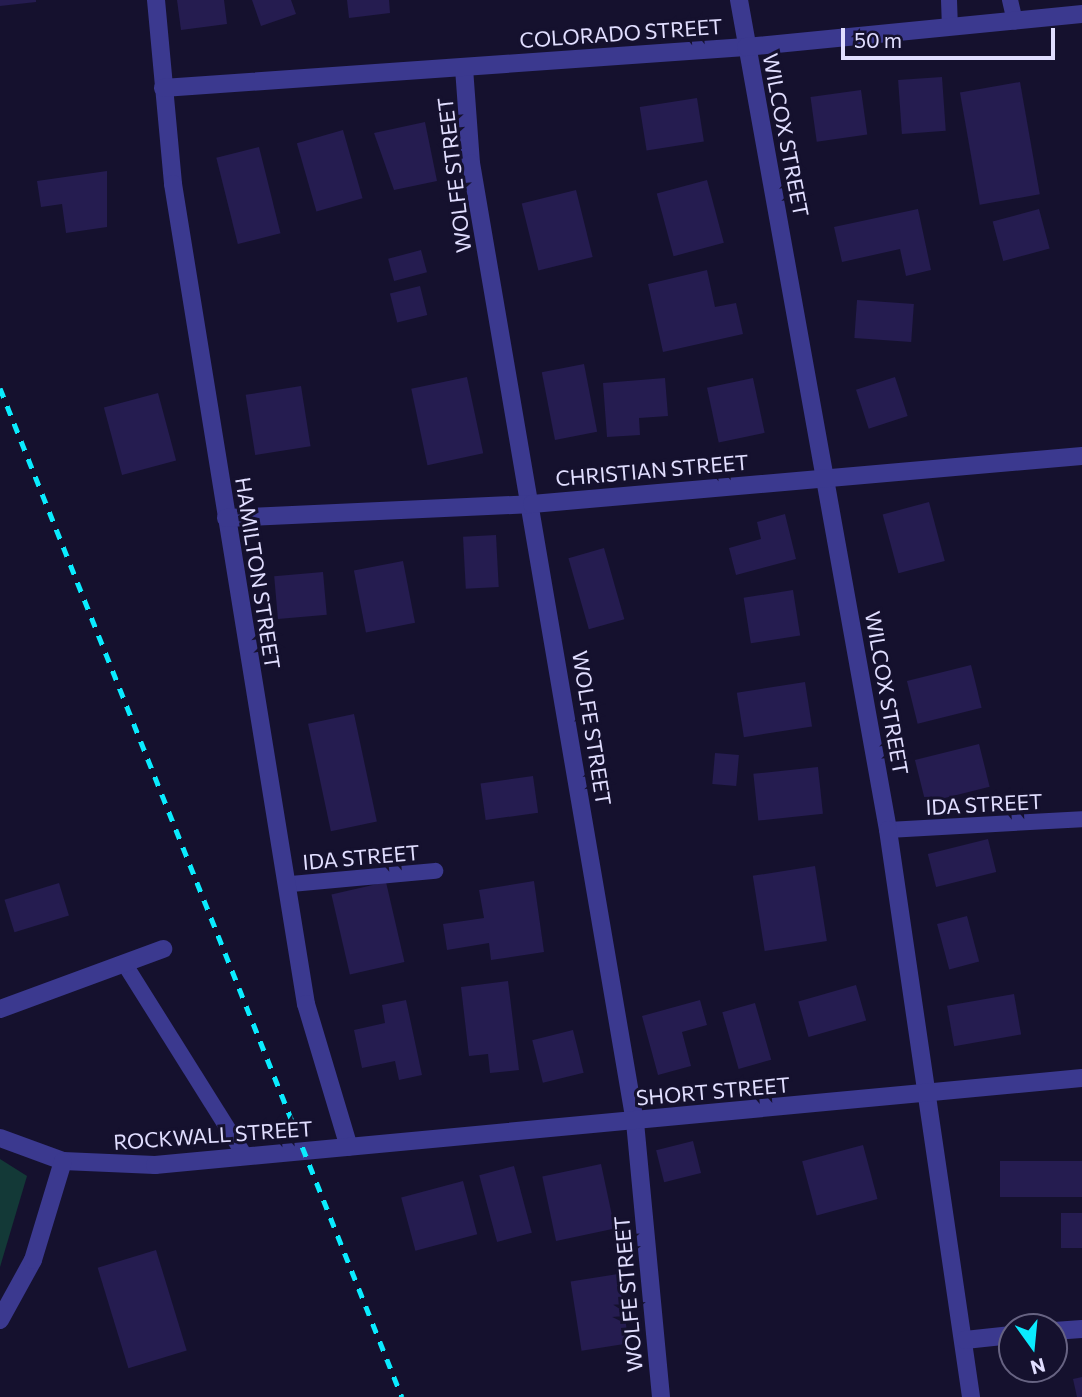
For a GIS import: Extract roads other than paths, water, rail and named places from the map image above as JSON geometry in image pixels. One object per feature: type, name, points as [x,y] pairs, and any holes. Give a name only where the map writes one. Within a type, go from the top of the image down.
[{"type":"street","name":"HAMILTON STREET","points":[[156,0],[163,88],[226,518],[291,884],[306,1004],[349,1147]]},
{"type":"street","name":"WILCOX STREET","points":[[739,0],[827,477],[888,830],[929,1094],[971,1397]]},
{"type":"street","name":"COLORADO STREET","points":[[163,88],[746,47],[1082,14]]},
{"type":"street","name":"WOLFE STREET","points":[[464,68],[471,163],[532,504],[635,1122],[661,1397]]},
{"type":"street","name":"CHRISTIAN STREET","points":[[226,518],[532,504],[1082,456]]},
{"type":"street","points":[[0,1009],[163,949]]},
{"type":"street","name":"SHORT STREET","points":[[349,1147],[1082,1078]]},
{"type":"street","name":"ROCKWALL STREET","points":[[0,1138],[63,1161],[135,1166],[349,1147]]},
{"type":"street","points":[[0,1320],[33,1260],[63,1161]]},
{"type":"street","points":[[965,1340],[998,1336]]},
{"type":"lane","points":[[949,0],[950,27]]},
{"type":"lane","points":[[1010,0],[1015,21]]},
{"type":"lane","name":"IDA STREET","points":[[888,830],[1082,819]]},
{"type":"lane","name":"IDA STREET","points":[[291,884],[435,871]]},
{"type":"lane","points":[[124,963],[246,1156]]},
{"type":"railway","points":[[0,388],[402,1397]]}]
